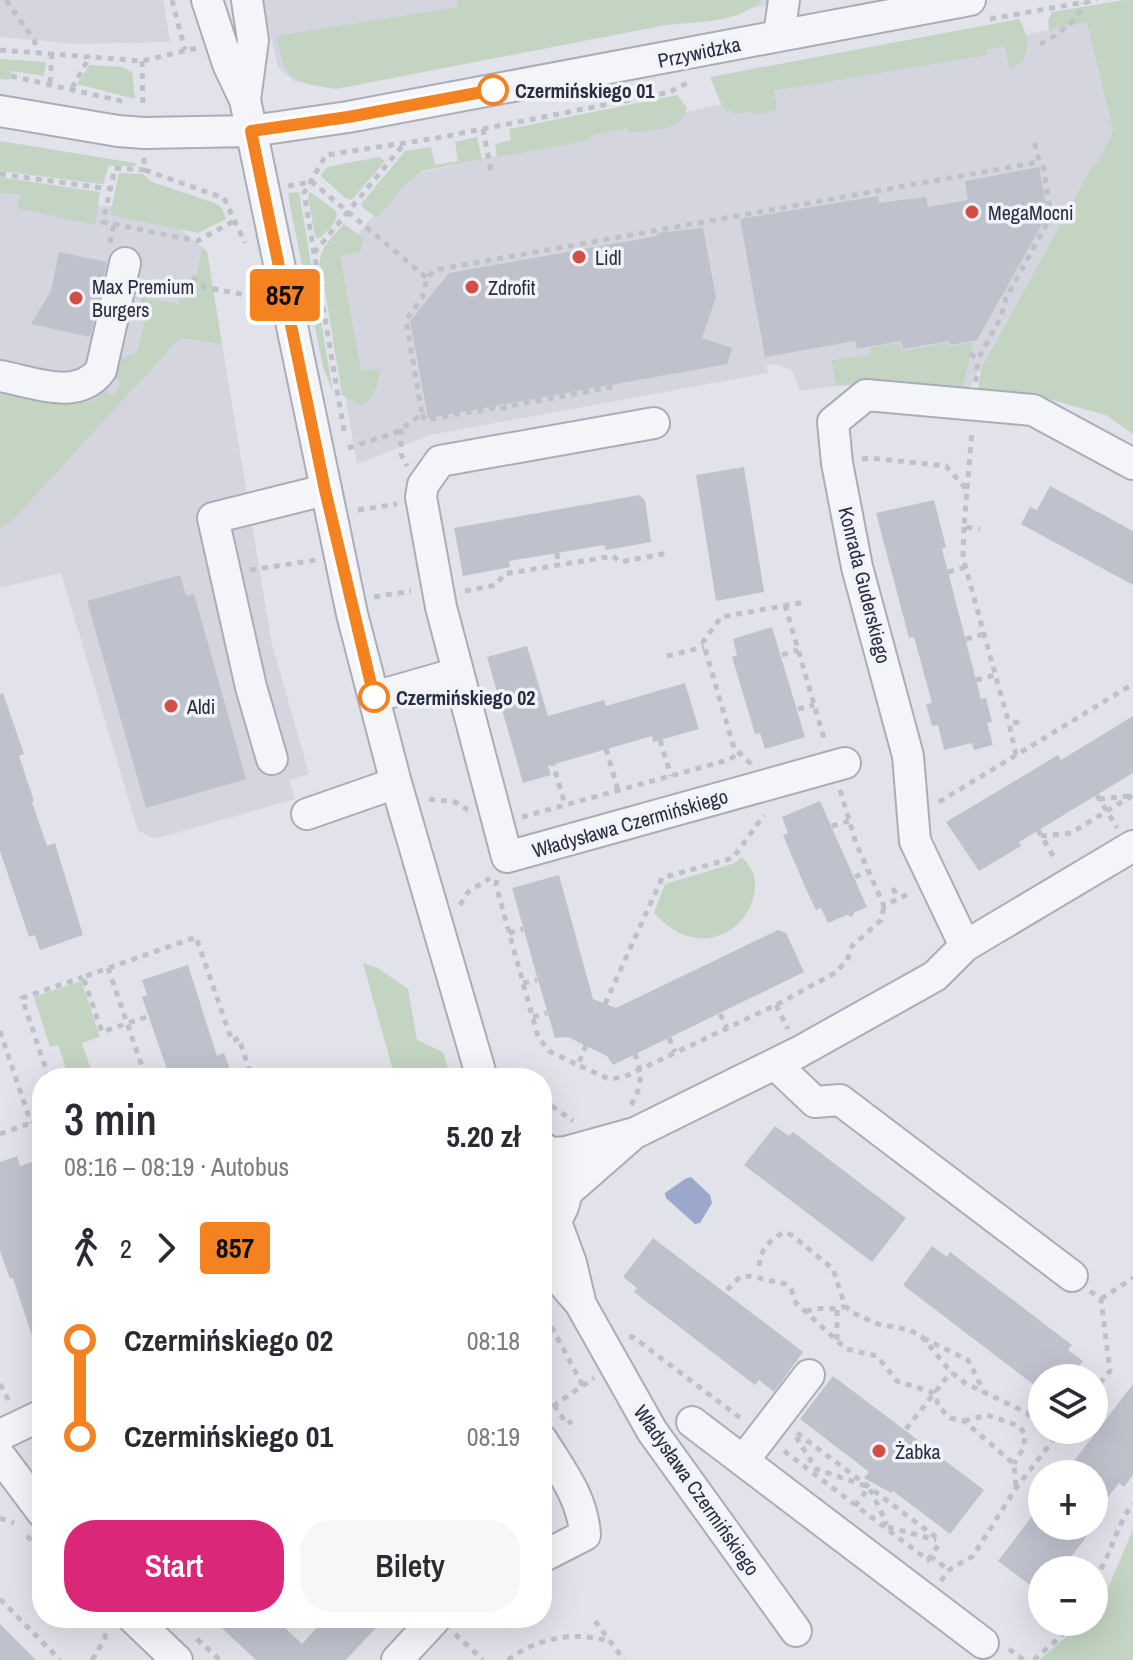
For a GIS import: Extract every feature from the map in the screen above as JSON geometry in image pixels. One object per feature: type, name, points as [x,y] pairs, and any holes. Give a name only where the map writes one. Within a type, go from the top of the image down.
[{"type":"street","points":[[207,0],[228,64],[245,100],[325,490],[374,697],[410,784],[480,1068]]},
{"type":"street","points":[[245,100],[253,40],[247,0]]},
{"type":"street","points":[[779,35],[784,0]]},
{"type":"street","name":"Przywidzka","points":[[0,111],[118,131],[251,131],[348,117],[667,59],[779,35],[848,11],[970,0]]},
{"type":"street","points":[[0,376],[72,389],[86,386],[95,378],[101,370],[125,263]]},
{"type":"street","name":"Konrada Guderskiego","points":[[965,946],[915,841],[908,756],[857,567],[837,463],[833,422],[866,395],[1033,410],[1133,464]]},
{"type":"street","points":[[421,501],[423,485],[440,461],[654,423]]},
{"type":"street","points":[[272,759],[251,687],[213,518],[325,490]]},
{"type":"street","name":"Władysława Czermińskiego","points":[[421,501],[441,607],[507,857],[838,764]]},
{"type":"street","points":[[374,697],[458,673]]},
{"type":"street","points":[[307,814],[410,784]]},
{"type":"street","points":[[552,1148],[632,1121],[775,1064],[935,976],[965,946],[1124,835]]},
{"type":"street","points":[[775,1064],[815,1102],[840,1100],[1072,1276]]},
{"type":"street","points":[[567,1192],[632,1121]]},
{"type":"street","points":[[552,1157],[563,1171],[567,1192],[564,1208],[552,1224]]},
{"type":"street","name":"Władysława Czermińskiego","points":[[552,1233],[571,1263],[580,1303]]},
{"type":"street","name":"Władysława Czermińskiego","points":[[552,1271],[580,1303],[652,1431],[796,1631]]},
{"type":"street","points":[[743,1461],[809,1375]]},
{"type":"street","points":[[0,1435],[32,1420]]},
{"type":"street","points":[[675,1463],[703,1431],[983,1643]]},
{"type":"street","points":[[0,1456],[32,1499]]},
{"type":"street","points":[[552,1456],[578,1498],[584,1516],[585,1535],[552,1552]]},
{"type":"street","points":[[143,1628],[177,1660]]},
{"type":"street","points":[[397,1660],[437,1628]]},
{"type":"path","points":[[6,0],[34,40],[38,52]]},
{"type":"path","points":[[172,0],[185,50]]},
{"type":"path","points":[[1040,44],[1053,38],[1082,10],[1083,3]]},
{"type":"path","points":[[0,50],[142,61],[202,48]]},
{"type":"path","points":[[50,83],[52,53]]},
{"type":"path","points":[[72,88],[90,56]]},
{"type":"path","points":[[11,76],[143,106]]},
{"type":"path","points":[[422,414],[397,432],[348,448],[304,193],[326,155],[403,144],[670,92]]},
{"type":"path","points":[[483,129],[492,176]]},
{"type":"path","points":[[970,354],[978,359],[1001,317],[1006,298],[1051,216],[1043,165],[1039,162],[1034,140]]},
{"type":"path","points":[[314,253],[403,144]]},
{"type":"path","points":[[613,387],[497,410],[493,408],[425,420],[406,320],[422,298],[427,278],[435,270],[1039,162]]},
{"type":"path","points":[[145,170],[115,168],[103,222],[197,241],[236,220]]},
{"type":"path","points":[[0,174],[110,189]]},
{"type":"path","points":[[311,181],[427,278]]},
{"type":"path","points":[[192,277],[204,287],[265,299]]},
{"type":"path","points":[[975,404],[963,558],[1016,755]]},
{"type":"path","points":[[837,463],[870,458],[938,463],[946,466],[967,490]]},
{"type":"path","points":[[361,526],[358,510],[421,501]]},
{"type":"path","points":[[964,527],[980,529]]},
{"type":"path","points":[[457,592],[496,585],[502,572],[558,565],[613,552],[620,562],[668,553]]},
{"type":"path","points":[[557,553],[558,565]]},
{"type":"path","points":[[226,574],[324,559]]},
{"type":"path","points":[[948,572],[966,567]]},
{"type":"path","points":[[371,586],[376,610]]},
{"type":"path","points":[[605,1004],[662,878],[733,858],[766,812],[750,762],[734,748],[703,642],[721,617],[805,602]]},
{"type":"path","points":[[455,893],[459,906],[468,892],[499,873],[496,885],[538,1037],[549,1051],[609,1079],[624,1077],[833,974],[847,961],[852,946],[881,920],[884,906],[849,821],[838,764],[814,705],[785,605]]},
{"type":"path","points":[[966,639],[984,634]]},
{"type":"path","points":[[667,656],[704,647]]},
{"type":"path","points":[[782,655],[798,650]]},
{"type":"path","points":[[976,680],[995,675]]},
{"type":"path","points":[[946,797],[1133,684]]},
{"type":"path","points":[[798,709],[814,705]]},
{"type":"path","points":[[1009,724],[1023,721]]},
{"type":"path","points":[[660,740],[671,776]]},
{"type":"path","points":[[606,749],[618,790]]},
{"type":"path","points":[[498,823],[728,760],[740,753]]},
{"type":"path","points":[[552,760],[565,805]]},
{"type":"path","points":[[410,784],[432,813]]},
{"type":"path","points":[[1124,835],[1098,797],[1132,795]]},
{"type":"path","points":[[1055,860],[1040,833],[1071,833],[1132,795]]},
{"type":"path","points":[[832,826],[849,821]]},
{"type":"path","points":[[855,877],[867,871]]},
{"type":"path","points":[[884,906],[898,899],[893,888]]},
{"type":"path","points":[[509,933],[523,929]]},
{"type":"path","points":[[46,1068],[22,998],[196,937],[232,1041],[239,1038],[249,1068]]},
{"type":"path","points":[[108,968],[143,1068]]},
{"type":"path","points":[[83,977],[102,1032],[146,1017]]},
{"type":"path","points":[[523,983],[537,980]]},
{"type":"path","points":[[533,1017],[547,1013]]},
{"type":"path","points":[[720,1014],[727,1028]]},
{"type":"path","points":[[0,1031],[31,1123],[0,1134]]},
{"type":"path","points":[[669,1038],[675,1052]]},
{"type":"path","points":[[578,1065],[586,1045]]},
{"type":"path","points":[[632,1121],[641,1068],[635,1054]]},
{"type":"path","points":[[552,1107],[583,1130]]},
{"type":"path","points":[[759,1266],[766,1244],[784,1232],[793,1236],[833,1269],[845,1306],[853,1313],[878,1324],[910,1330],[968,1360],[984,1392]]},
{"type":"path","points":[[727,1290],[740,1277],[750,1276],[785,1284],[791,1289],[796,1303],[846,1349],[877,1356],[897,1381],[934,1393]]},
{"type":"path","points":[[1108,1373],[1101,1299],[1133,1278]]},
{"type":"path","points":[[806,1312],[812,1309],[837,1310],[845,1306]]},
{"type":"path","points":[[837,1310],[837,1341]]},
{"type":"path","points":[[552,1328],[584,1385],[554,1405],[567,1424],[572,1421]]},
{"type":"path","points":[[922,1337],[951,1372],[1028,1414]]},
{"type":"path","points":[[906,1429],[951,1372]]},
{"type":"path","points":[[0,1384],[12,1405]]},
{"type":"path","points":[[934,1393],[939,1407],[950,1418],[964,1421],[987,1415],[1019,1426],[1025,1434],[1024,1447],[1014,1464],[1016,1488]]},
{"type":"path","points":[[964,1421],[1014,1464]]},
{"type":"path","points":[[883,1526],[886,1522],[869,1487],[814,1471],[790,1427],[941,1541]]},
{"type":"path","points":[[926,1600],[949,1570],[973,1556],[1016,1488],[1050,1444]]},
{"type":"path","points":[[776,1446],[814,1471],[928,1560],[941,1541]]},
{"type":"path","points":[[1107,1556],[1117,1538],[1123,1516],[1133,1504]]},
{"type":"path","points":[[870,1525],[941,1541]]},
{"type":"path","points":[[930,1556],[949,1570]]},
{"type":"path","points":[[0,1599],[60,1660]]},
{"type":"path","points":[[595,1621],[624,1660]]},
{"type":"path","points":[[92,1660],[105,1638],[106,1628]]},
{"type":"path","points":[[448,1628],[483,1660]]},
{"type":"path","points":[[508,1660],[535,1645],[559,1638],[593,1636],[608,1641]]},
{"type":"path","points":[[1034,1660],[1050,1643],[1062,1636]]},
{"type":"shaded area","points":[[0,0],[163,0],[170,42],[74,44],[0,37]]},
{"type":"shaded area","points":[[262,0],[796,0],[441,65],[295,82],[278,67]]},
{"type":"shaded area","points":[[1087,21],[1113,130],[1097,165],[1094,163],[967,392],[856,383],[800,391],[792,370],[774,364],[766,366],[768,373],[430,435],[357,464],[325,274],[406,176]]},
{"type":"shaded area","points":[[0,193],[157,210],[207,251],[181,338],[222,344],[271,640],[309,774],[289,780],[295,799],[162,837],[153,838],[138,831],[61,573],[0,588],[0,528],[12,520],[114,409],[0,392]]},
{"type":"green space","points":[[457,0],[761,0],[742,13],[717,20],[666,25],[336,89],[300,81],[287,71],[283,63],[277,36],[458,7]]},
{"type":"green space","points":[[1133,0],[1133,434],[1106,415],[1048,399],[978,393],[981,368],[1113,131],[1087,22],[1049,30],[1048,20],[1052,12]]},
{"type":"green space","points":[[1019,19],[1027,40],[1026,54],[1010,69],[1004,46],[986,50],[987,55],[774,91],[777,110],[754,115],[753,111],[736,114],[723,108],[710,77]]},
{"type":"green space","points":[[0,59],[46,62],[44,76],[12,71],[9,80],[0,79]]},
{"type":"green space","points":[[89,65],[122,67],[132,72],[135,99],[77,84]]},
{"type":"green space","points":[[677,95],[687,108],[679,122],[672,126],[630,133],[628,128],[591,135],[591,140],[497,157],[495,144],[511,140],[509,129]]},
{"type":"green space","points":[[477,137],[482,159],[422,171],[406,184],[377,218],[362,207],[361,204],[405,151],[431,147],[435,165],[458,161],[455,142]]},
{"type":"green space","points":[[0,141],[135,163],[136,166],[109,166],[103,184],[0,171]]},
{"type":"green space","points":[[379,157],[385,161],[352,200],[345,198],[321,176],[331,166]]},
{"type":"green space","points":[[119,173],[143,174],[152,182],[215,203],[222,208],[226,219],[198,233],[110,215]]},
{"type":"green space","points":[[0,177],[100,192],[95,225],[20,209],[17,206],[20,195],[0,193]]},
{"type":"green space","points":[[299,192],[333,392],[323,367],[290,206],[288,193]]},
{"type":"green space","points":[[310,192],[336,211],[334,223],[318,239],[308,197]]},
{"type":"green space","points":[[344,224],[363,238],[360,252],[340,256],[361,371],[380,369],[376,389],[363,405],[342,395],[326,283],[320,266],[326,245]]},
{"type":"green space","points":[[202,248],[207,251],[222,344],[180,338],[12,521],[0,528],[0,386],[80,402],[94,401],[105,392],[113,396],[121,382],[112,375],[116,360],[137,353],[148,302],[139,304],[141,297],[178,304],[183,287],[194,288]]},
{"type":"green space","points":[[973,342],[962,392],[870,384],[836,386],[832,360],[870,355],[870,348],[900,343],[902,351]]},
{"type":"green space","points":[[741,857],[753,872],[755,890],[750,908],[738,924],[721,935],[701,938],[678,932],[654,913],[665,884],[735,863]]},
{"type":"green space","points":[[363,963],[378,968],[408,989],[417,1040],[443,1052],[448,1068],[392,1068]]},
{"type":"green space","points":[[81,981],[100,1037],[82,1043],[91,1068],[66,1068],[58,1045],[50,1047],[34,997]]},
{"type":"green space","points":[[1133,1529],[1133,1660],[1039,1660],[1067,1636],[1108,1636],[1108,1589]]},
{"type":"water","points":[[691,1177],[710,1195],[712,1203],[700,1223],[695,1224],[666,1198],[665,1193]]},
{"type":"building","points":[[1039,167],[1048,214],[977,340],[903,349],[901,341],[857,349],[855,341],[765,357],[740,219],[878,196],[879,203],[926,197],[928,207],[968,200],[965,181]]},
{"type":"building","points":[[703,228],[716,297],[702,338],[732,348],[727,364],[428,418],[410,321],[449,273],[657,236],[657,233]]},
{"type":"building","name":"Max Premium Burgers","points":[[59,252],[107,262],[90,337],[31,324],[51,291]]},
{"type":"building","points":[[744,467],[764,592],[716,601],[696,475]]},
{"type":"building","points":[[1050,486],[1133,531],[1133,585],[1021,524],[1030,507],[1037,510]]},
{"type":"building","points":[[639,495],[645,500],[651,542],[606,550],[604,545],[509,561],[510,567],[463,576],[454,528]]},
{"type":"building","points":[[934,500],[946,547],[942,549],[981,699],[986,698],[992,722],[987,723],[993,745],[974,750],[972,743],[944,750],[938,725],[932,726],[926,704],[932,703],[914,637],[909,638],[876,513]]},
{"type":"building","name":"Aldi","points":[[180,575],[186,596],[194,594],[246,779],[146,808],[87,601]]},
{"type":"building","points":[[772,627],[805,737],[765,749],[760,733],[755,734],[732,657],[737,655],[733,639]]},
{"type":"building","points":[[527,646],[548,716],[604,700],[606,706],[685,683],[699,729],[653,742],[652,736],[548,766],[551,775],[523,783],[487,657]]},
{"type":"building","points":[[3,693],[24,754],[19,756],[32,802],[47,846],[55,843],[83,935],[40,950],[35,935],[29,937],[0,851],[0,694]]},
{"type":"building","points":[[1133,716],[1133,773],[1019,842],[1021,846],[979,871],[946,822],[1058,755],[1061,760]]},
{"type":"building","points":[[820,801],[867,907],[855,912],[852,917],[847,915],[828,923],[821,908],[816,910],[783,835],[788,833],[782,817]]},
{"type":"building","points":[[559,875],[593,999],[616,1008],[778,930],[786,933],[804,972],[613,1065],[607,1056],[568,1037],[555,1038],[536,973],[512,888]]},
{"type":"building","points":[[188,965],[217,1056],[224,1053],[229,1068],[167,1068],[142,997],[147,995],[142,980]]},
{"type":"building","points":[[775,1126],[789,1136],[793,1132],[906,1218],[872,1262],[744,1165]]},
{"type":"building","points":[[17,1156],[20,1166],[32,1162],[32,1336],[13,1278],[10,1279],[0,1251],[0,1162]]},
{"type":"building","points":[[653,1238],[803,1352],[774,1392],[759,1380],[755,1385],[634,1292],[637,1288],[623,1277]]},
{"type":"building","points":[[932,1246],[947,1257],[950,1252],[1072,1345],[1068,1350],[1083,1361],[1081,1364],[1028,1364],[1028,1380],[903,1285]]},
{"type":"building","points":[[833,1376],[984,1490],[950,1534],[893,1491],[891,1493],[864,1478],[869,1472],[800,1419]]},
{"type":"building","points":[[1133,1384],[1133,1475],[1124,1487],[1119,1483],[1108,1497],[1108,1460],[1075,1460],[1087,1444],[1108,1444],[1108,1417]]},
{"type":"building","points":[[1028,1521],[1028,1540],[1084,1540],[1072,1556],[1028,1556],[1028,1584],[998,1561]]},
{"type":"building","points":[[0,1624],[36,1660],[0,1660]]},
{"type":"building","points":[[222,1628],[285,1628],[302,1644],[317,1628],[376,1628],[346,1660],[256,1660]]},
{"type":"bus line","name":"857","points":[[374,697],[325,490],[251,131],[493,90]]},
{"type":"place","name":"Czermińskiego 01","points":[[493,90]]},
{"type":"place","name":"MegaMocni","points":[[972,212]]},
{"type":"place","name":"Lidl","points":[[579,257]]},
{"type":"place","name":"Zdrofit","points":[[472,287]]},
{"type":"place","name":"Max Premium Burgers","points":[[76,298]]},
{"type":"place","name":"Czermińskiego 02","points":[[374,697]]},
{"type":"place","name":"Aldi","points":[[171,706]]},
{"type":"place","name":"Żabka","points":[[879,1451]]}]
